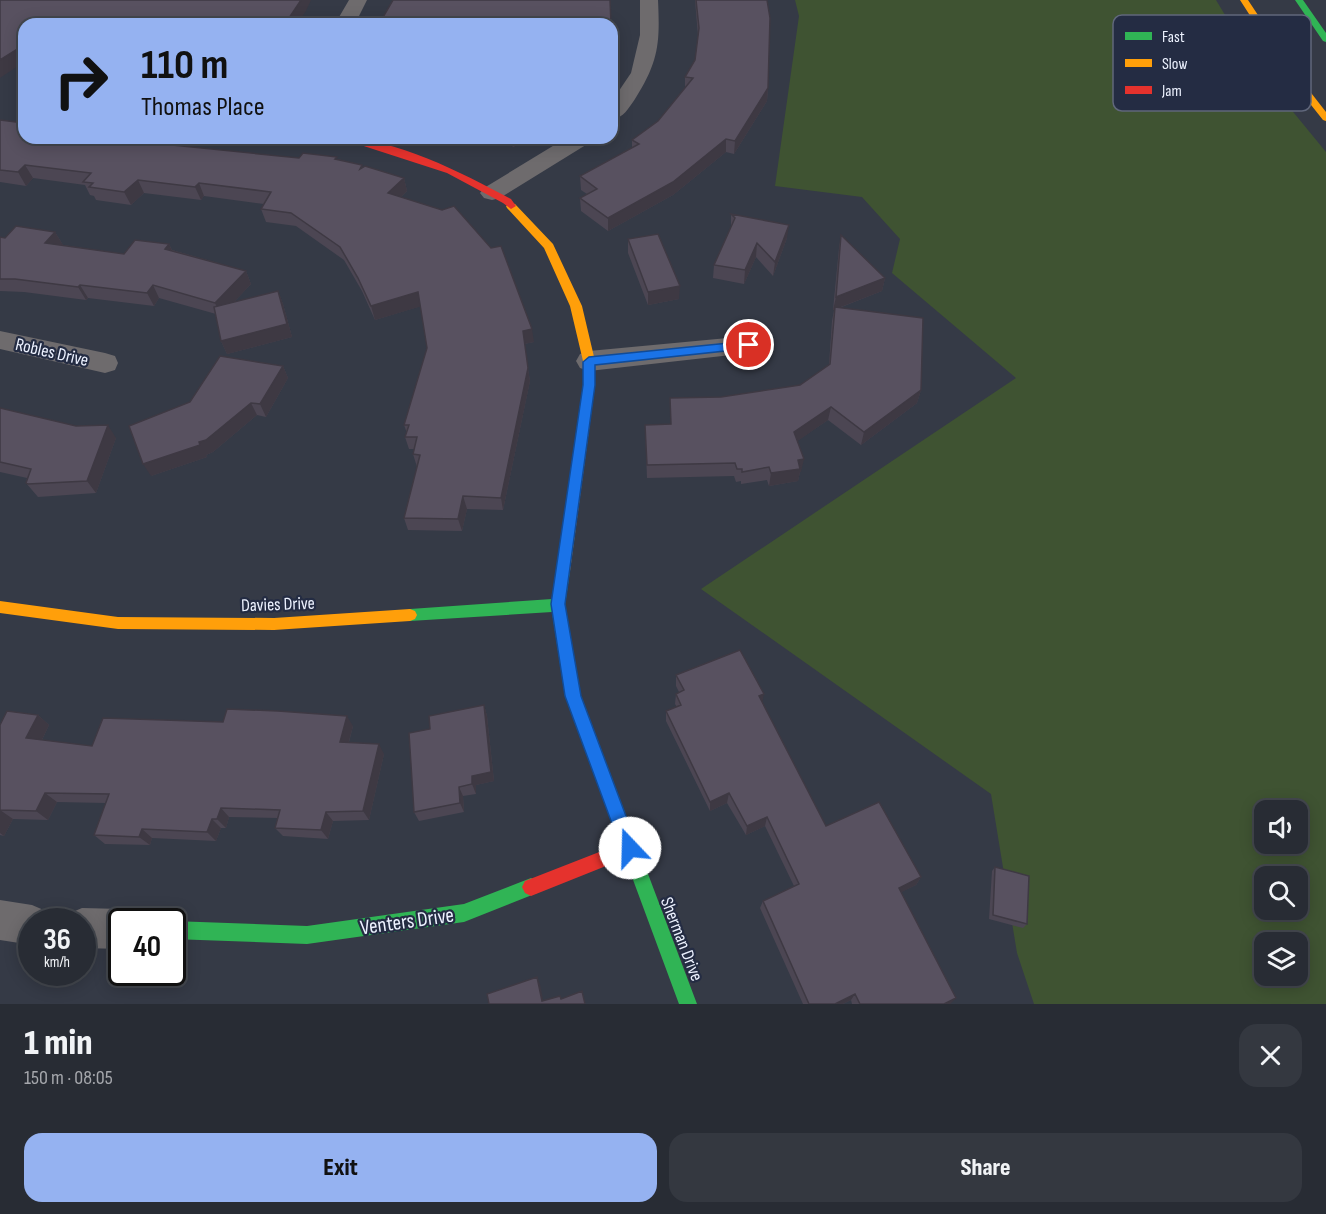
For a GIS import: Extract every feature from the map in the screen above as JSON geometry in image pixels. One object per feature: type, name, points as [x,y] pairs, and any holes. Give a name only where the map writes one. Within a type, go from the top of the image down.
[{"type":"street","points":[[348,18],[358,0]]},
{"type":"street","points":[[618,108],[641,73],[650,35],[649,0]]},
{"type":"street","points":[[1244,0],[1254,15]]},
{"type":"street","points":[[1299,0],[1309,15]]},
{"type":"street","points":[[1311,17],[1326,39]]},
{"type":"street","points":[[1311,99],[1326,118]]},
{"type":"street","name":"Sherman Drive","points":[[370,144],[451,171],[507,201],[549,247],[576,306],[589,362],[589,385],[558,604],[573,696],[688,1004]]},
{"type":"street","points":[[492,193],[571,144]]},
{"type":"street","name":"Robles Drive","points":[[0,340],[105,363]]},
{"type":"street","points":[[589,362],[749,345]]},
{"type":"street","name":"Davies Drive","points":[[0,607],[118,624],[274,624],[558,604]]},
{"type":"street","name":"Venters Drive","points":[[186,931],[307,935],[464,913],[630,848]]},
{"type":"street","points":[[0,920],[18,923]]},
{"type":"green space","points":[[795,0],[1216,0],[1225,15],[1113,15],[1113,111],[1292,111],[1326,152],[1326,1004],[1034,1004],[1017,953],[991,794],[701,589],[1016,378],[892,273],[900,239],[862,197],[775,186],[799,16]]},
{"type":"building","points":[[0,0],[301,0],[289,18],[18,18],[18,49],[0,60]]},
{"type":"building","points":[[393,0],[610,0],[611,18],[382,18]]},
{"type":"building","points":[[696,0],[767,0],[770,18],[768,88],[735,141],[726,139],[673,182],[608,218],[580,198],[597,189],[580,176],[639,144],[632,140],[658,121],[693,78],[685,77],[695,60],[699,28]]},
{"type":"building","points":[[0,120],[18,122],[18,144],[162,144],[299,158],[303,153],[337,157],[335,159],[362,165],[360,169],[365,166],[404,178],[388,193],[442,210],[454,206],[491,248],[501,246],[532,329],[523,331],[528,368],[501,498],[463,496],[458,519],[404,518],[420,455],[413,454],[417,437],[405,437],[409,425],[404,425],[427,348],[418,292],[371,306],[340,247],[291,213],[261,209],[271,192],[199,183],[195,187],[138,180],[124,192],[89,187],[93,183],[83,182],[91,173],[25,165],[18,172],[0,170]]},
{"type":"building","points":[[731,214],[789,225],[775,262],[757,243],[745,270],[714,265],[735,218]]},
{"type":"building","points":[[16,226],[55,232],[45,243],[124,254],[135,240],[169,244],[165,249],[246,271],[215,303],[153,285],[147,293],[0,279],[0,237],[5,238]]},
{"type":"building","points":[[658,234],[680,286],[648,292],[628,239]]},
{"type":"building","points":[[841,235],[885,278],[836,297]]},
{"type":"building","points":[[278,291],[287,324],[221,341],[214,307]]},
{"type":"building","points":[[835,307],[923,318],[921,390],[864,432],[831,407],[794,432],[804,459],[798,460],[800,469],[771,473],[769,467],[742,472],[742,469],[737,469],[735,463],[647,465],[645,425],[671,424],[670,398],[721,397],[800,385],[830,364]]},
{"type":"building","points":[[220,356],[283,366],[260,404],[251,403],[206,440],[199,442],[200,445],[143,464],[129,426],[190,402]]},
{"type":"building","points":[[0,408],[76,426],[108,425],[87,481],[28,484],[26,483],[31,469],[0,462]]},
{"type":"building","points":[[740,650],[764,694],[759,696],[826,826],[879,802],[921,877],[899,888],[956,998],[944,1004],[860,1004],[855,994],[835,1004],[809,1004],[763,901],[799,884],[767,817],[747,826],[729,793],[710,802],[666,711],[681,705],[676,694],[684,690],[676,675]]},
{"type":"building","points":[[484,705],[491,772],[472,776],[472,784],[459,787],[460,803],[414,812],[409,733],[430,729],[429,716]]},
{"type":"building","points":[[227,709],[347,716],[340,742],[379,744],[363,811],[326,812],[321,830],[275,828],[280,810],[221,808],[217,819],[212,819],[207,832],[142,829],[139,837],[94,835],[109,794],[45,793],[36,811],[0,810],[0,725],[7,711],[38,715],[26,738],[92,746],[103,718],[223,722]]},
{"type":"building","points":[[995,867],[1029,876],[1027,924],[993,915]]},
{"type":"building","points":[[537,977],[542,1001],[560,996],[561,999],[582,991],[585,1004],[489,1004],[487,994]]},
{"type":"traffic: fast","points":[[1299,0],[1309,15]]},
{"type":"traffic: fast","points":[[1311,17],[1326,39]]},
{"type":"traffic: fast","points":[[563,571],[558,605],[573,696],[688,1004]]},
{"type":"traffic: fast","points":[[410,615],[558,605]]},
{"type":"traffic: fast","points":[[186,931],[307,935],[464,913],[531,887]]},
{"type":"traffic: slow","points":[[1244,0],[1254,15]]},
{"type":"traffic: slow","points":[[1311,99],[1326,118]]},
{"type":"traffic: slow","points":[[511,206],[549,247],[576,306],[589,361],[589,385],[563,571]]},
{"type":"traffic: slow","points":[[0,607],[118,623],[274,624],[410,615]]},
{"type":"traffic: jam","points":[[370,144],[451,171],[507,201],[511,206]]},
{"type":"traffic: jam","points":[[531,887],[630,848]]},
{"type":"route","points":[[630,848],[573,696],[558,604],[589,385],[589,362],[749,345]]}]
